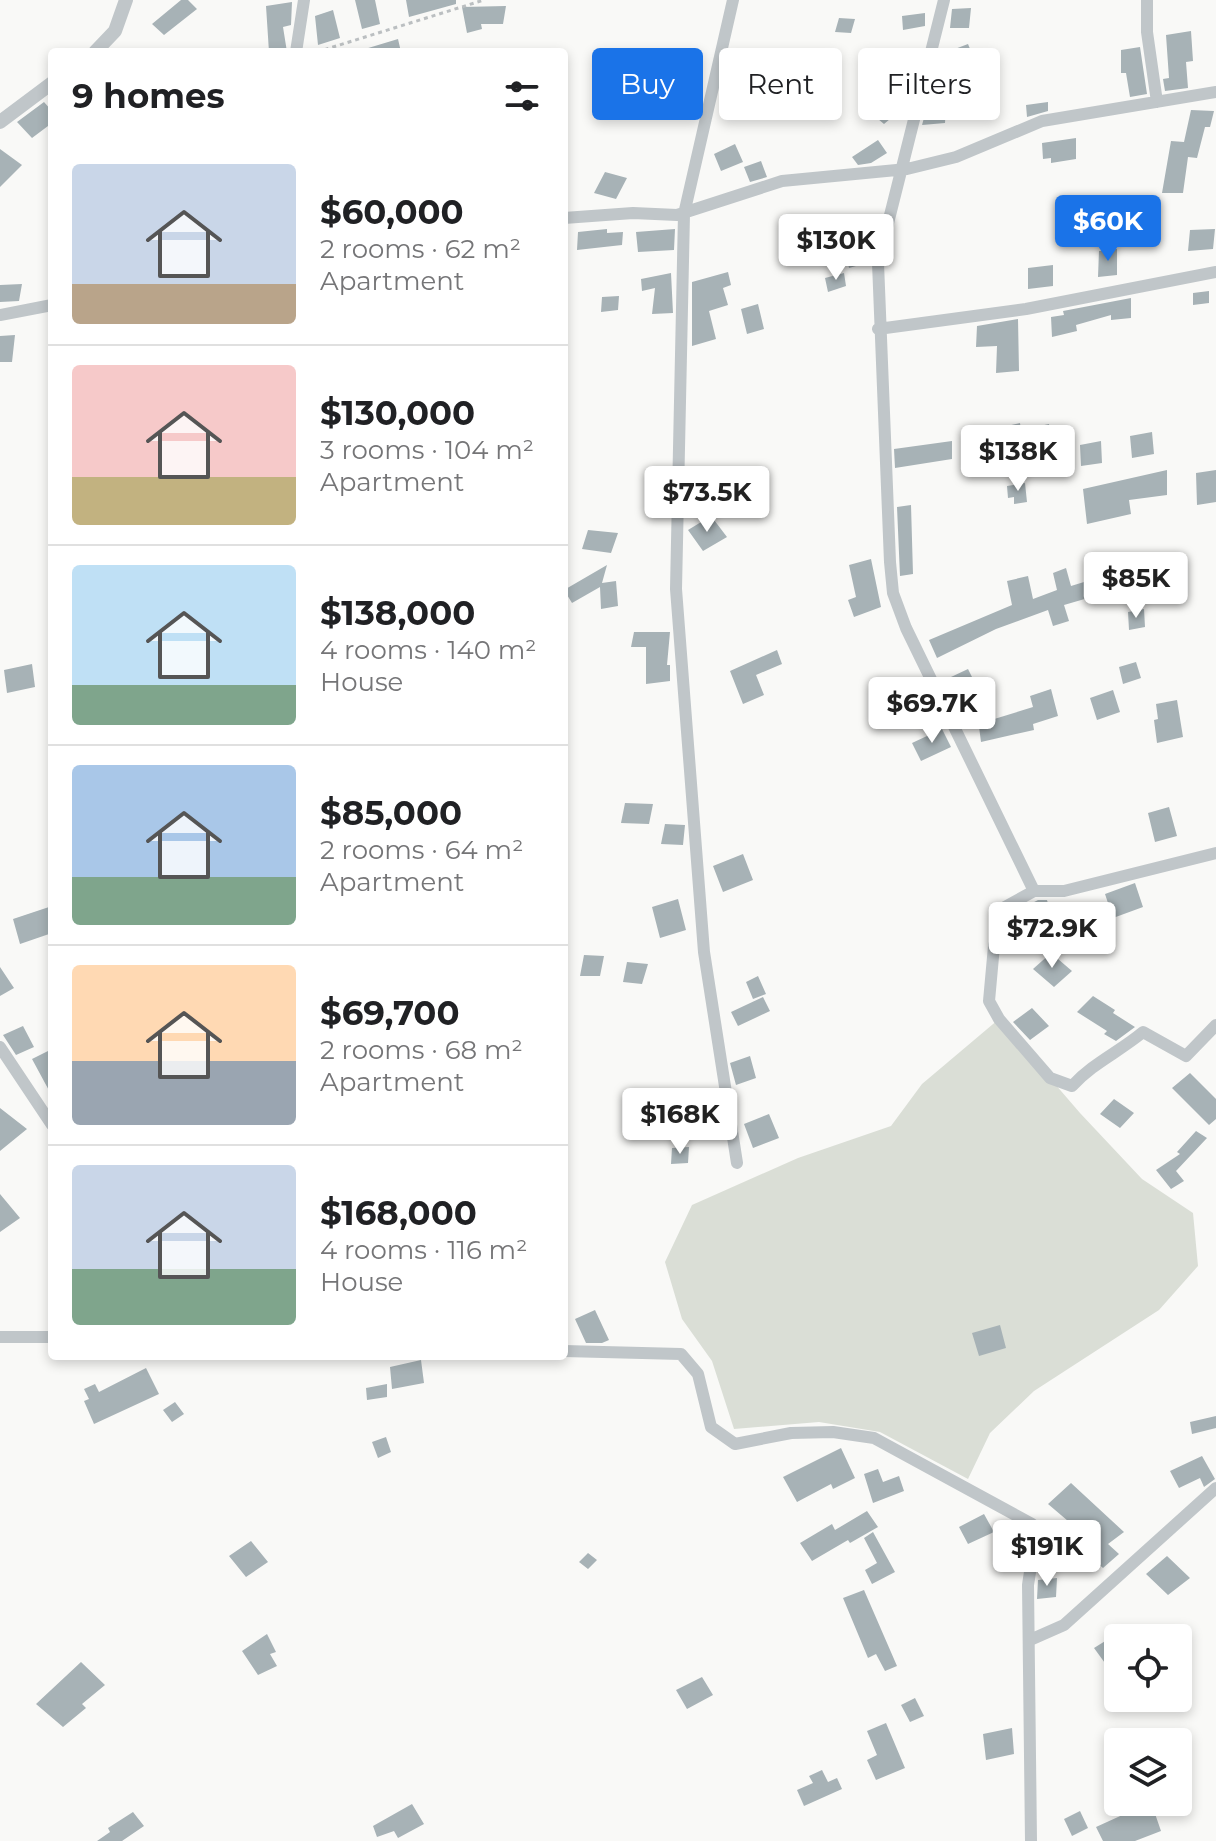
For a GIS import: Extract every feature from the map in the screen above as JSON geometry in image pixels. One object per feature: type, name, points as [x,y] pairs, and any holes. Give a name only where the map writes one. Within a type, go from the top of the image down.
[{"type":"street","points":[[99,48],[115,31],[126,0]]},
{"type":"street","points":[[297,48],[304,0]]},
{"type":"street","points":[[733,0],[684,214],[676,589],[704,952],[737,1163]]},
{"type":"street","points":[[944,0],[878,263],[878,329],[893,593],[906,628],[1034,891]]},
{"type":"street","points":[[1147,0],[1147,32],[1157,102]]},
{"type":"street","points":[[0,122],[48,86]]},
{"type":"street","points":[[568,218],[684,214],[782,181],[901,169],[956,157],[1042,121],[1216,92]]},
{"type":"street","points":[[878,329],[1026,309],[1216,272]]},
{"type":"street","points":[[0,315],[48,306]]},
{"type":"street","points":[[1216,853],[1064,891],[1034,891],[1005,907],[994,946],[989,1001],[999,1019],[1050,1078],[1072,1086],[1092,1064],[1121,1050],[1143,1032],[1186,1056],[1216,1025]]},
{"type":"street","points":[[0,1047],[48,1119]]},
{"type":"street","points":[[0,1337],[48,1337]]},
{"type":"street","points":[[568,1351],[681,1354],[698,1374],[711,1427],[735,1444],[791,1433],[833,1432],[874,1438],[1032,1524],[1036,1533],[1028,1585],[1031,1841]]},
{"type":"street","points":[[1030,1640],[1064,1625],[1216,1488]]},
{"type":"path","points":[[330,48],[484,0]]},
{"type":"shaded area","points":[[999,1019],[1142,1179],[1193,1213],[1198,1266],[1159,1310],[1034,1391],[990,1433],[968,1479],[880,1432],[819,1422],[734,1429],[712,1361],[682,1319],[665,1262],[692,1205],[798,1158],[891,1126],[922,1084]]},
{"type":"building","points":[[181,0],[188,0],[197,9],[164,35],[152,24]]},
{"type":"building","points":[[355,0],[375,0],[380,24],[362,29]]},
{"type":"building","points":[[406,0],[456,0],[456,4],[409,17]]},
{"type":"building","points":[[292,2],[291,25],[283,27],[286,48],[269,48],[266,6]]},
{"type":"building","points":[[506,6],[503,24],[481,24],[482,29],[467,33],[462,7]]},
{"type":"building","points":[[971,8],[969,28],[950,28],[952,9]]},
{"type":"building","points":[[333,10],[340,38],[318,45],[315,16]]},
{"type":"building","points":[[925,13],[925,26],[903,30],[902,16]]},
{"type":"building","points":[[839,18],[855,19],[851,33],[835,32]]},
{"type":"building","points":[[1191,31],[1193,61],[1186,62],[1188,88],[1165,91],[1163,79],[1169,78],[1166,35]]},
{"type":"building","points":[[398,39],[400,48],[368,48]]},
{"type":"building","points":[[1140,47],[1147,94],[1130,97],[1126,73],[1121,73],[1121,50]]},
{"type":"building","points":[[44,102],[48,106],[48,126],[32,138],[17,122]]},
{"type":"building","points":[[1048,102],[1048,111],[1027,117],[1026,105]]},
{"type":"building","points":[[1191,110],[1214,111],[1210,127],[1205,127],[1197,158],[1188,157],[1183,193],[1162,193],[1171,141],[1184,142]]},
{"type":"building","points":[[923,120],[945,120],[945,123],[922,125]]},
{"type":"building","points":[[1076,138],[1076,159],[1051,163],[1051,158],[1043,159],[1042,143]]},
{"type":"building","points":[[878,140],[887,153],[871,163],[858,165],[852,157]]},
{"type":"building","points":[[735,144],[743,162],[721,171],[714,154]]},
{"type":"building","points":[[0,149],[22,165],[0,187]]},
{"type":"building","points":[[761,161],[767,177],[750,182],[744,167]]},
{"type":"building","points":[[605,172],[627,178],[616,199],[594,193]]},
{"type":"building","points":[[607,229],[607,233],[623,232],[622,245],[577,250],[578,232]]},
{"type":"building","points":[[675,229],[674,250],[638,252],[636,232]]},
{"type":"building","points":[[1215,229],[1213,249],[1188,251],[1190,230]]},
{"type":"building","points":[[858,240],[863,264],[849,268],[844,244]]},
{"type":"building","points":[[1117,249],[1117,275],[1098,277],[1099,251]]},
{"type":"building","points":[[1053,265],[1053,286],[1028,289],[1028,268]]},
{"type":"building","points":[[728,272],[731,285],[723,288],[728,305],[709,311],[716,339],[692,346],[692,282]]},
{"type":"building","points":[[671,273],[673,313],[652,314],[655,288],[642,291],[641,279]]},
{"type":"building","points":[[844,273],[846,286],[828,292],[825,278]]},
{"type":"building","points":[[22,284],[19,301],[0,302],[0,285]]},
{"type":"building","points":[[1209,291],[1209,303],[1193,305],[1193,293]]},
{"type":"building","points":[[619,296],[618,310],[601,312],[602,297]]},
{"type":"building","points":[[1131,298],[1131,318],[1111,320],[1111,315],[1076,325],[1077,331],[1052,337],[1051,317],[1064,315],[1063,311]]},
{"type":"building","points":[[758,304],[764,329],[747,334],[741,309]]},
{"type":"building","points":[[1018,319],[1019,371],[996,373],[997,346],[976,347],[977,326]]},
{"type":"building","points":[[15,335],[12,362],[0,362],[0,336]]},
{"type":"building","points":[[1020,423],[1021,430],[1049,424],[1054,460],[1033,465],[1029,440],[984,448],[981,432]]},
{"type":"building","points":[[1152,432],[1154,454],[1132,458],[1130,436]]},
{"type":"building","points":[[952,441],[952,459],[895,468],[894,449]]},
{"type":"building","points":[[1101,441],[1102,463],[1081,466],[1080,445]]},
{"type":"building","points":[[1167,470],[1167,495],[1129,500],[1131,514],[1087,524],[1083,489]]},
{"type":"building","points":[[1216,470],[1216,502],[1197,505],[1196,473]]},
{"type":"building","points":[[1025,483],[1027,502],[1014,504],[1014,497],[1008,498],[1007,486]]},
{"type":"building","points":[[911,505],[913,574],[900,576],[897,507]]},
{"type":"building","points":[[711,516],[727,537],[703,551],[688,530]]},
{"type":"building","points":[[588,530],[618,533],[611,553],[582,549]]},
{"type":"building","points":[[871,559],[881,607],[854,617],[848,600],[856,597],[849,565]]},
{"type":"building","points":[[607,565],[602,583],[616,581],[618,606],[601,609],[600,587],[572,603],[568,588]]},
{"type":"building","points":[[1066,568],[1071,586],[1084,582],[1088,598],[1064,605],[1069,621],[1053,626],[1048,610],[996,629],[937,658],[929,640],[1012,605],[1007,581],[1028,576],[1033,599],[1057,590],[1053,573]]},
{"type":"building","points":[[1144,609],[1145,627],[1129,630],[1128,612]]},
{"type":"building","points":[[634,632],[670,632],[667,665],[670,665],[670,681],[646,684],[646,647],[631,647]]},
{"type":"building","points":[[777,650],[782,664],[756,675],[764,695],[743,704],[730,671]]},
{"type":"building","points":[[1136,662],[1141,678],[1123,684],[1119,667]]},
{"type":"building","points":[[32,664],[35,687],[7,693],[4,670]]},
{"type":"building","points":[[968,669],[976,685],[959,693],[951,677]]},
{"type":"building","points":[[1051,689],[1058,716],[1033,724],[1034,730],[981,742],[978,719],[990,716],[991,720],[1033,707],[1030,696]]},
{"type":"building","points":[[1113,690],[1120,712],[1097,720],[1090,698]]},
{"type":"building","points":[[1177,700],[1183,737],[1157,743],[1154,720],[1158,719],[1156,704]]},
{"type":"building","points":[[942,729],[951,747],[921,761],[912,743]]},
{"type":"building","points":[[625,803],[653,804],[649,824],[621,823]]},
{"type":"building","points":[[1169,807],[1177,836],[1155,842],[1148,813]]},
{"type":"building","points":[[665,824],[685,825],[683,845],[661,844]]},
{"type":"building","points":[[743,854],[753,880],[723,892],[713,866]]},
{"type":"building","points":[[1135,883],[1143,907],[1113,918],[1105,894]]},
{"type":"building","points":[[678,899],[686,930],[660,938],[652,907]]},
{"type":"building","points":[[1038,900],[1047,900],[1050,910],[1015,921],[1013,913]]},
{"type":"building","points":[[48,907],[48,934],[20,944],[13,919]]},
{"type":"building","points":[[1051,953],[1072,971],[1054,987],[1033,969]]},
{"type":"building","points":[[584,955],[604,956],[600,976],[580,976]]},
{"type":"building","points":[[627,962],[648,964],[642,984],[623,982]]},
{"type":"building","points":[[0,967],[14,988],[0,996]]},
{"type":"building","points":[[758,976],[766,994],[753,999],[746,982]]},
{"type":"building","points":[[1093,996],[1135,1027],[1116,1041],[1104,1034],[1107,1031],[1077,1012]]},
{"type":"building","points":[[763,997],[770,1011],[738,1026],[731,1012]]},
{"type":"building","points":[[1032,1008],[1049,1026],[1030,1040],[1013,1022]]},
{"type":"building","points":[[23,1026],[34,1047],[16,1055],[3,1035]]},
{"type":"building","points":[[48,1051],[48,1089],[32,1059]]},
{"type":"building","points":[[750,1056],[756,1078],[736,1085],[730,1063]]},
{"type":"building","points":[[1190,1073],[1216,1099],[1216,1119],[1209,1125],[1172,1088]]},
{"type":"building","points":[[1114,1099],[1134,1113],[1120,1128],[1100,1114]]},
{"type":"building","points":[[0,1108],[27,1129],[0,1151]]},
{"type":"building","points":[[769,1114],[779,1138],[753,1148],[744,1124]]},
{"type":"building","points":[[1196,1131],[1207,1138],[1176,1171],[1184,1181],[1171,1189],[1156,1170],[1180,1154],[1177,1152]]},
{"type":"building","points":[[689,1147],[688,1163],[671,1164],[672,1148]]},
{"type":"building","points":[[0,1194],[20,1218],[0,1232]]},
{"type":"building","points":[[595,1310],[609,1340],[586,1343],[575,1319]]},
{"type":"building","points":[[1000,1325],[1006,1348],[979,1356],[972,1333]]},
{"type":"building","points":[[421,1360],[424,1383],[392,1389],[390,1367]]},
{"type":"building","points":[[146,1368],[159,1394],[94,1424],[84,1401],[89,1399],[84,1389],[95,1384],[99,1392]]},
{"type":"building","points":[[387,1384],[387,1397],[367,1400],[366,1388]]},
{"type":"building","points":[[175,1402],[184,1414],[172,1422],[163,1410]]},
{"type":"building","points":[[1216,1416],[1216,1428],[1192,1434],[1190,1422]]},
{"type":"building","points":[[386,1437],[391,1452],[378,1458],[372,1442]]},
{"type":"building","points":[[841,1448],[855,1478],[833,1489],[831,1484],[797,1502],[783,1477]]},
{"type":"building","points":[[1202,1456],[1215,1479],[1204,1487],[1200,1478],[1179,1488],[1170,1471]]},
{"type":"building","points":[[878,1469],[883,1482],[899,1476],[904,1491],[873,1503],[864,1474]]},
{"type":"building","points":[[1071,1483],[1124,1532],[1108,1544],[1119,1554],[1103,1568],[1078,1546],[1088,1538],[1048,1504]]},
{"type":"building","points":[[867,1511],[878,1527],[812,1561],[800,1543],[832,1524],[835,1530]]},
{"type":"building","points":[[984,1514],[994,1532],[968,1544],[959,1527]]},
{"type":"building","points":[[873,1532],[895,1572],[872,1584],[865,1570],[877,1563],[864,1538]]},
{"type":"building","points":[[251,1541],[268,1562],[246,1577],[229,1556]]},
{"type":"building","points":[[588,1553],[597,1560],[588,1569],[579,1562]]},
{"type":"building","points":[[1167,1556],[1190,1578],[1168,1595],[1146,1574]]},
{"type":"building","points":[[1057,1578],[1056,1597],[1037,1599],[1038,1580]]},
{"type":"building","points":[[864,1590],[897,1666],[885,1671],[876,1654],[868,1658],[843,1598]]},
{"type":"building","points":[[267,1634],[276,1652],[270,1654],[277,1666],[258,1675],[242,1651]]},
{"type":"building","points":[[1104,1642],[1104,1662],[1094,1648]]},
{"type":"building","points":[[81,1662],[105,1685],[82,1704],[86,1708],[63,1727],[36,1704]]},
{"type":"building","points":[[702,1677],[713,1695],[687,1709],[676,1690]]},
{"type":"building","points":[[915,1698],[924,1716],[910,1722],[901,1705]]},
{"type":"building","points":[[886,1723],[905,1768],[876,1780],[867,1760],[877,1755],[867,1731]]},
{"type":"building","points":[[1012,1728],[1014,1754],[986,1760],[983,1734]]},
{"type":"building","points":[[822,1770],[828,1782],[837,1778],[842,1789],[804,1806],[797,1790],[813,1783],[809,1776]]},
{"type":"building","points":[[412,1804],[424,1824],[398,1838],[394,1831],[377,1837],[373,1826]]},
{"type":"building","points":[[1080,1811],[1088,1828],[1072,1836],[1064,1819]]},
{"type":"building","points":[[133,1812],[144,1826],[122,1841],[97,1841],[110,1832],[108,1828]]},
{"type":"building","points":[[1120,1816],[1156,1816],[1161,1831],[1135,1841],[1103,1841],[1096,1827]]}]
